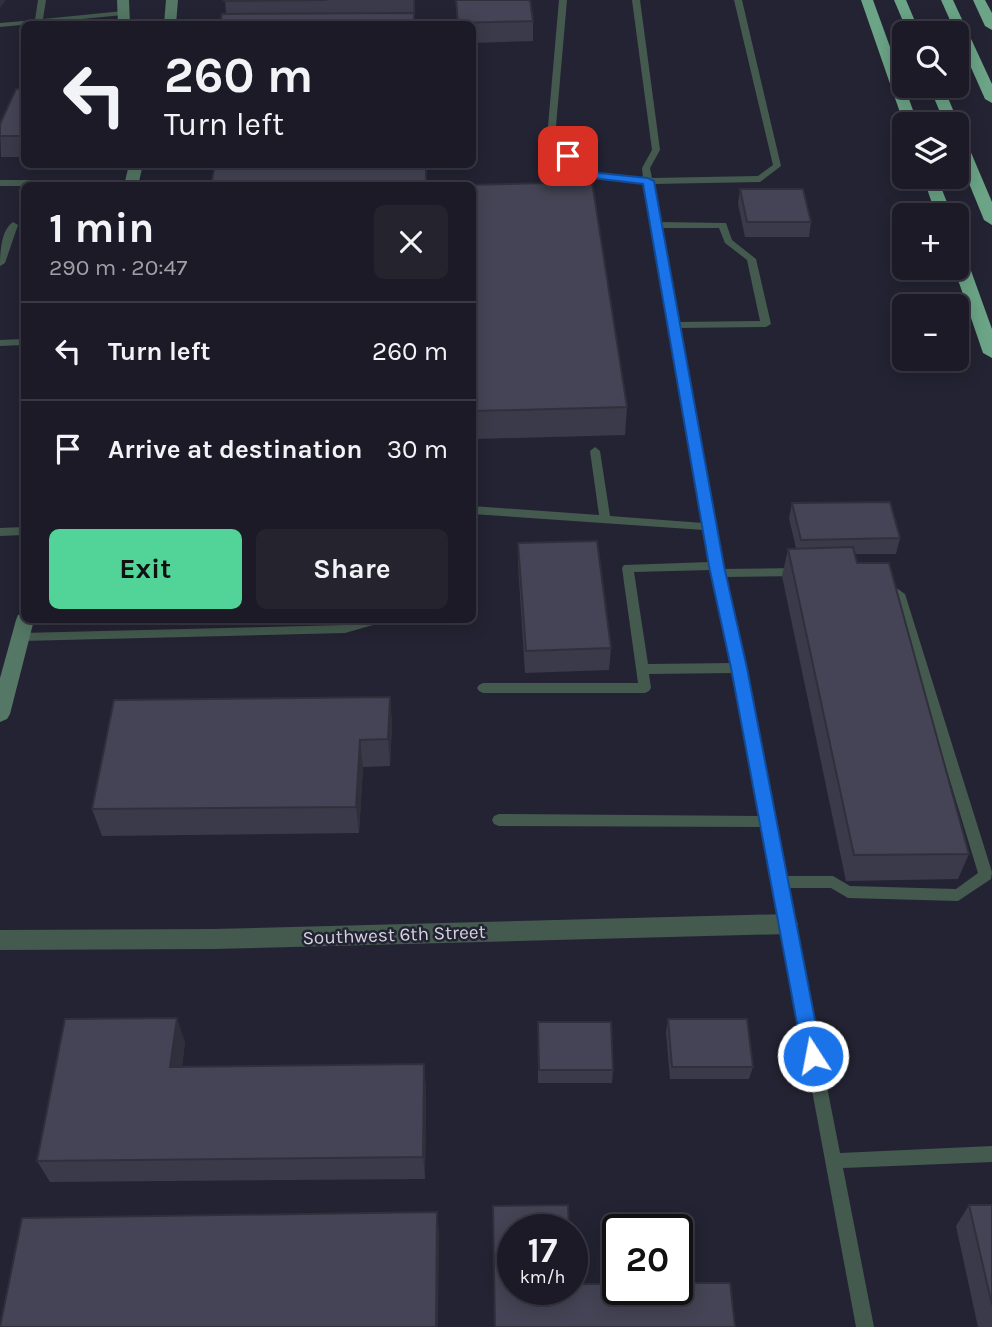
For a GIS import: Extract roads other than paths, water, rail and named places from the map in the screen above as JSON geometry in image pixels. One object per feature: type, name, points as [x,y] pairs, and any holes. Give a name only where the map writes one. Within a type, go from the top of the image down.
[{"type":"highway","points":[[867,0],[907,112]]},
{"type":"highway","points":[[900,0],[909,21]]},
{"type":"highway","points":[[947,0],[992,99]]},
{"type":"highway","points":[[979,0],[992,26]]},
{"type":"highway","points":[[969,165],[992,220]]},
{"type":"highway","points":[[966,280],[992,353]]},
{"type":"main road","points":[[123,0],[124,19]]},
{"type":"main road","points":[[170,21],[172,0]]},
{"type":"main road","points":[[0,715],[23,628]]},
{"type":"street","name":"Southwest 6th Street","points":[[0,940],[213,939],[787,924]]},
{"type":"lane","points":[[39,21],[42,0]]},
{"type":"lane","points":[[564,0],[552,126],[568,156],[596,176],[648,181],[760,179],[777,166],[738,0]]},
{"type":"lane","points":[[636,0],[656,150],[646,168],[655,225],[717,570],[739,668],[865,1327]]},
{"type":"lane","points":[[67,21],[124,19]]},
{"type":"lane","points":[[0,25],[21,23]]},
{"type":"lane","points":[[0,183],[21,183]]},
{"type":"lane","points":[[0,263],[13,225]]},
{"type":"lane","points":[[655,225],[723,225],[727,241],[751,259],[766,324],[673,325]]},
{"type":"lane","points":[[0,343],[21,342]]},
{"type":"lane","points":[[595,451],[605,520]]},
{"type":"lane","points":[[476,510],[710,527]]},
{"type":"lane","points":[[0,531],[21,531]]},
{"type":"lane","points":[[483,688],[645,688],[628,568],[811,572]]},
{"type":"lane","points":[[779,882],[833,882],[848,892],[958,895],[986,875],[899,594],[876,579]]},
{"type":"lane","points":[[23,628],[345,629],[366,623]]},
{"type":"lane","points":[[642,669],[739,668]]},
{"type":"lane","points":[[499,820],[768,822]]},
{"type":"lane","points":[[833,1161],[992,1154]]}]
